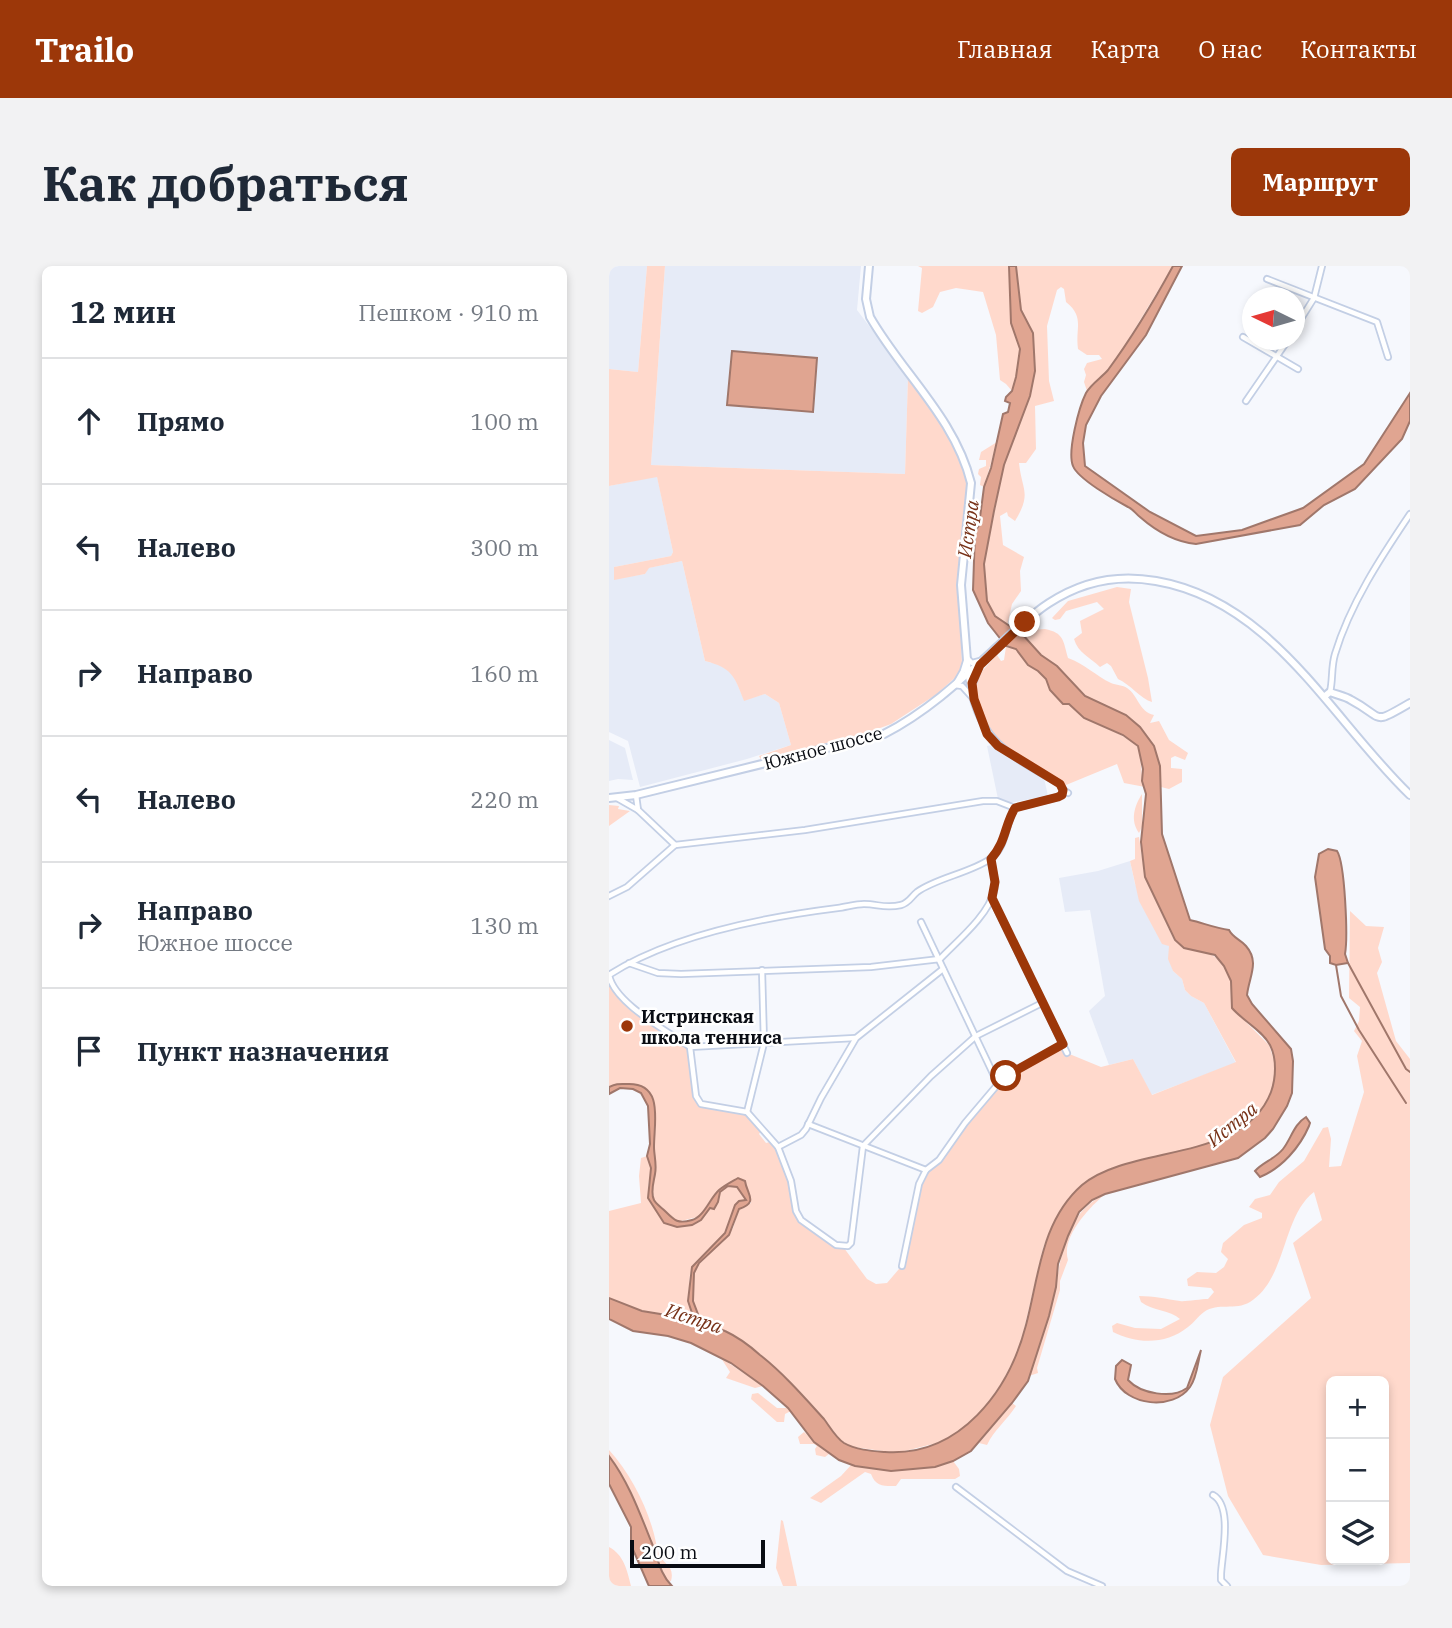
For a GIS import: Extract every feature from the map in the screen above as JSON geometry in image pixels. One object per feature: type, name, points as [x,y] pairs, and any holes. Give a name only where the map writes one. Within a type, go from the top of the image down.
[{"type":"main road","points":[[869,266],[866,299],[870,317],[948,427],[971,483],[961,585],[968,673]]},
{"type":"main road","name":"Южное шоссе","points":[[613,798],[636,795],[884,734],[909,721],[955,685],[1025,622],[1062,595],[1093,583],[1131,578],[1162,582],[1211,598],[1241,616],[1328,694],[1372,754],[1410,794]]},
{"type":"main road","points":[[1328,694],[1347,698],[1381,718],[1410,702]]},
{"type":"street","points":[[1305,312],[1314,298],[1322,266]]},
{"type":"street","points":[[1267,279],[1377,321],[1388,357]]},
{"type":"street","points":[[1266,350],[1297,369]]},
{"type":"street","points":[[1246,401],[1283,350]]},
{"type":"street","points":[[1328,694],[1334,658],[1347,621],[1381,558],[1410,514]]},
{"type":"street","points":[[974,699],[961,686],[955,685],[967,658],[972,663],[984,659]]},
{"type":"street","points":[[974,699],[972,683],[984,659]]},
{"type":"street","points":[[609,896],[627,887],[675,845],[805,830],[983,801],[997,801],[1015,808],[1062,795],[1065,791],[1060,784],[998,746],[987,734],[968,673]]},
{"type":"street","points":[[636,795],[638,810]]},
{"type":"street","points":[[613,798],[638,810],[675,845]]},
{"type":"street","points":[[856,1038],[690,1047],[622,998],[615,990],[609,975],[642,955],[705,934],[807,912],[866,904],[884,908],[904,904],[917,892],[991,859],[1001,847],[1015,808]]},
{"type":"street","points":[[628,962],[658,973],[871,967],[940,960],[980,917],[992,898],[995,882],[991,859]]},
{"type":"street","points":[[992,898],[1067,1054]]},
{"type":"street","points":[[921,922],[998,1084]]},
{"type":"street","points":[[747,1112],[764,1043],[762,970]]},
{"type":"street","points":[[778,1147],[801,1135],[856,1038],[943,970]]},
{"type":"street","points":[[690,1047],[697,1096],[702,1104],[747,1112],[778,1147],[791,1181],[796,1211],[801,1220],[836,1245],[848,1246],[851,1243],[863,1146],[931,1076],[976,1036],[1042,1003]]},
{"type":"street","points":[[902,1266],[919,1184],[926,1170],[939,1160],[965,1123],[1006,1076],[1063,1044]]},
{"type":"street","points":[[808,1124],[926,1170]]},
{"type":"street","points":[[956,1487],[1067,1571],[1101,1586]]},
{"type":"street","points":[[1213,1495],[1219,1500],[1225,1517],[1221,1580],[1227,1586]]},
{"type":"shaded area","points":[[609,266],[647,266],[638,372],[609,369]]},
{"type":"shaded area","points":[[647,266],[665,266],[651,465],[905,474],[908,377],[940,418],[963,461],[968,485],[958,580],[962,663],[958,675],[937,694],[891,724],[864,734],[761,760],[759,756],[791,745],[779,703],[765,694],[744,701],[731,674],[705,661],[682,561],[649,568],[645,574],[614,580],[614,567],[671,556],[673,552],[657,477],[609,486],[609,369],[638,372]]},
{"type":"shaded area","points":[[665,266],[861,266],[857,310],[908,377],[905,474],[651,465]]},
{"type":"shaded area","points":[[918,266],[1009,266],[1011,323],[1020,349],[1012,391],[1000,380],[996,335],[983,292],[956,288],[940,292],[933,307],[922,313],[918,311],[922,268]]},
{"type":"shaded area","points":[[1016,266],[1173,266],[1122,350],[1087,391],[1084,369],[1087,363],[1102,359],[1099,355],[1087,355],[1078,349],[1077,318],[1072,307],[1066,302],[1064,289],[1061,287],[1057,290],[1047,326],[1049,381],[1054,401],[1035,406],[1036,449],[1026,463],[1019,463],[1025,492],[1020,512],[1015,521],[1007,512],[1000,516],[1003,545],[1024,557],[1020,571],[1021,591],[1012,604],[1007,626],[995,616],[987,601],[984,564],[1004,465],[1030,396],[1035,371],[1033,333],[1021,310]]},
{"type":"shaded area","points":[[997,442],[984,487],[980,485],[981,477],[978,474],[979,469],[986,466],[986,460],[979,460],[981,452]]},
{"type":"shaded area","points":[[657,476],[673,552],[671,556],[614,567],[614,579],[645,574],[648,568],[682,561],[705,661],[720,665],[733,674],[744,700],[765,694],[779,703],[791,745],[640,787],[628,741],[609,732],[609,486]]},
{"type":"shaded area","points":[[1117,587],[1131,589],[1129,602],[1152,702],[1118,679],[1111,666],[1107,663],[1100,667],[1076,644],[1074,639],[1082,633],[1080,621],[1104,609],[1097,602],[1066,611],[1060,619],[1052,618],[1068,601]]},
{"type":"shaded area","points":[[1045,629],[1062,638],[1068,658],[1111,683],[1124,686],[1145,710],[1154,715],[1150,723],[1159,721],[1169,740],[1188,753],[1185,760],[1175,756],[1171,758],[1171,768],[1182,769],[1182,782],[1169,789],[1161,787],[1160,766],[1126,715],[1085,696],[1023,635],[1030,630]]},
{"type":"shaded area","points":[[1006,647],[1016,649],[1028,665],[1046,679],[1050,690],[1063,704],[1071,706],[1087,719],[1138,746],[1145,787],[1124,783],[1117,764],[1066,785],[992,735],[976,697],[975,685],[983,670],[997,655],[1001,661],[1004,660]]},
{"type":"shaded area","points":[[609,740],[625,748],[633,780],[609,781]]},
{"type":"shaded area","points":[[992,745],[1044,778],[1048,796],[1009,803],[998,799],[987,746]]},
{"type":"shaded area","points":[[1142,794],[1142,827],[1139,833],[1134,814]]},
{"type":"shaded area","points":[[609,805],[619,806],[618,809],[630,811],[609,826]]},
{"type":"shaded area","points":[[1139,837],[1145,877],[1174,940],[1211,954],[1224,966],[1232,986],[1232,1008],[1269,1045],[1275,1063],[1274,1084],[1267,1102],[1254,1118],[1208,1144],[1110,1170],[1052,1225],[1043,1248],[1019,1351],[1001,1384],[977,1418],[945,1441],[897,1453],[853,1447],[842,1442],[824,1419],[769,1362],[736,1337],[701,1322],[693,1301],[696,1267],[733,1228],[739,1209],[751,1203],[751,1197],[738,1178],[716,1194],[701,1216],[677,1222],[654,1200],[654,1102],[645,1092],[628,1084],[609,1087],[609,984],[622,1000],[689,1049],[695,1095],[699,1105],[747,1115],[761,1131],[759,1134],[766,1143],[770,1142],[776,1149],[789,1182],[798,1221],[821,1238],[844,1248],[867,1279],[876,1284],[887,1283],[905,1262],[920,1185],[926,1173],[940,1160],[1007,1078],[1062,1047],[1067,1053],[1101,1067],[1133,1059],[1152,1095],[1236,1062],[1204,1003],[1185,990],[1182,979],[1173,971],[1168,959],[1169,946],[1162,944],[1139,901],[1130,861],[1135,859],[1135,838]]},
{"type":"shaded area","points":[[1130,861],[1135,884],[1169,946],[1173,971],[1182,979],[1185,990],[1204,1003],[1236,1063],[1151,1095],[1133,1059],[1109,1065],[1089,1011],[1105,996],[1090,910],[1065,912],[1059,878],[1098,871]]},
{"type":"shaded area","points":[[1350,911],[1366,926],[1384,927],[1378,948],[1382,962],[1377,973],[1396,1041],[1410,1059],[1410,1563],[1389,1563],[1389,1376],[1326,1376],[1326,1565],[1321,1565],[1263,1555],[1228,1496],[1210,1425],[1223,1377],[1311,1298],[1293,1243],[1322,1220],[1314,1192],[1296,1216],[1271,1278],[1262,1292],[1250,1302],[1209,1309],[1179,1333],[1161,1340],[1132,1339],[1113,1332],[1112,1326],[1117,1323],[1135,1328],[1161,1329],[1180,1319],[1146,1305],[1141,1302],[1139,1296],[1182,1301],[1208,1299],[1214,1292],[1211,1288],[1188,1286],[1187,1279],[1197,1272],[1216,1273],[1224,1267],[1228,1259],[1221,1252],[1223,1243],[1244,1225],[1262,1218],[1262,1213],[1249,1207],[1255,1199],[1270,1195],[1279,1182],[1304,1161],[1323,1128],[1328,1127],[1331,1139],[1329,1167],[1341,1166],[1364,1092],[1357,1056],[1362,1041],[1354,1031],[1359,1021],[1360,1007],[1349,998]]},
{"type":"shaded area","points":[[647,1156],[650,1169],[650,1201],[661,1217],[672,1225],[677,1227],[704,1216],[711,1207],[714,1209],[720,1192],[728,1186],[738,1187],[746,1200],[733,1211],[725,1233],[690,1274],[688,1301],[691,1319],[642,1311],[609,1298],[609,1211],[641,1203],[641,1158]]},
{"type":"shaded area","points":[[1105,1194],[1084,1215],[1072,1233],[1067,1251],[1068,1260],[1060,1281],[1060,1290],[1037,1368],[1038,1373],[1029,1376],[1049,1316],[1065,1243],[1071,1228],[1090,1203]]},
{"type":"shaded area","points":[[721,1358],[763,1386],[755,1388],[726,1378],[730,1372]]},
{"type":"shaded area","points":[[758,1393],[777,1408],[788,1408],[791,1411],[785,1414],[784,1422],[777,1422],[751,1399],[752,1394]]},
{"type":"shaded area","points":[[1012,1403],[1016,1406],[987,1445],[979,1443]]},
{"type":"shaded area","points":[[804,1432],[829,1454],[825,1457],[816,1455],[817,1446],[800,1444],[798,1437]]},
{"type":"shaded area","points":[[609,1450],[623,1467],[640,1496],[659,1554],[672,1572],[671,1581],[668,1582],[660,1567],[635,1502],[609,1456]]},
{"type":"shaded area","points":[[953,1461],[960,1476],[955,1479],[901,1479],[896,1486],[888,1486],[878,1484],[871,1474],[865,1472],[821,1503],[810,1498],[841,1476],[852,1464],[903,1470]]},
{"type":"shaded area","points":[[781,1520],[797,1586],[783,1586],[776,1568]]},
{"type":"shaded area","points":[[609,1547],[621,1559],[631,1586],[609,1586]]},
{"type":"water","name":"Истра","points":[[1009,266],[1016,266],[1021,310],[1033,333],[1035,371],[1030,396],[1004,465],[994,511],[984,564],[987,601],[995,616],[1023,635],[1085,696],[1126,715],[1140,727],[1154,746],[1160,766],[1162,834],[1190,920],[1229,930],[1250,952],[1253,964],[1247,995],[1291,1049],[1292,1093],[1273,1129],[1238,1158],[1105,1194],[1092,1200],[1079,1212],[1058,1264],[1049,1316],[1028,1381],[971,1451],[935,1467],[891,1471],[855,1466],[839,1460],[814,1442],[788,1408],[731,1363],[691,1343],[668,1336],[633,1331],[609,1319],[609,1298],[642,1311],[691,1319],[688,1301],[692,1267],[725,1233],[735,1205],[746,1200],[737,1187],[728,1186],[720,1192],[714,1209],[710,1208],[701,1220],[692,1225],[677,1227],[664,1223],[648,1198],[651,1168],[647,1156],[650,1144],[648,1106],[641,1093],[633,1089],[620,1088],[609,1094],[609,1087],[621,1084],[640,1086],[648,1090],[652,1097],[655,1106],[656,1167],[653,1197],[674,1219],[683,1222],[696,1218],[721,1188],[738,1178],[745,1181],[749,1204],[739,1209],[729,1235],[699,1263],[694,1273],[693,1301],[701,1322],[735,1336],[769,1362],[844,1443],[859,1449],[885,1452],[912,1451],[936,1444],[958,1431],[994,1396],[1018,1350],[1050,1232],[1068,1199],[1082,1185],[1103,1172],[1128,1163],[1185,1150],[1237,1131],[1257,1115],[1271,1092],[1275,1075],[1274,1056],[1270,1045],[1232,1008],[1231,981],[1224,966],[1215,955],[1184,948],[1175,940],[1145,877],[1141,842],[1146,794],[1138,746],[1123,735],[1084,718],[1069,704],[1063,704],[1050,690],[1046,679],[1028,665],[1016,649],[1006,646],[988,623],[973,590],[975,532],[979,525],[984,487],[1003,414],[1008,412],[1010,403],[1005,401],[1012,391],[1020,349],[1011,323]]},
{"type":"water","points":[[1173,266],[1182,266],[1146,335],[1101,396],[1086,425],[1083,443],[1085,466],[1150,512],[1196,536],[1242,530],[1303,508],[1364,464],[1410,393],[1410,421],[1402,439],[1355,489],[1324,505],[1300,525],[1196,544],[1181,541],[1159,531],[1131,509],[1098,489],[1073,466],[1073,440],[1086,393],[1108,370]]},
{"type":"water","points":[[732,351],[817,358],[813,412],[727,405]]},
{"type":"water","points":[[1328,849],[1337,851],[1340,858],[1345,901],[1345,954],[1348,963],[1336,965],[1330,963],[1330,956],[1325,949],[1315,877],[1319,854]]},
{"type":"water","points":[[1306,1117],[1310,1123],[1295,1149],[1276,1168],[1260,1177],[1255,1171],[1280,1152],[1298,1124]]},
{"type":"water","points":[[1201,1350],[1190,1387],[1173,1400],[1139,1400],[1121,1388],[1115,1379],[1116,1366],[1122,1360],[1131,1365],[1128,1380],[1141,1389],[1165,1394],[1181,1391],[1187,1388]]},
{"type":"water","points":[[609,1456],[627,1486],[661,1570],[672,1586],[648,1584],[631,1545],[631,1527],[609,1484]]},
{"type":"waterway","points":[[1348,963],[1410,1072]]},
{"type":"waterway","points":[[1336,965],[1341,996],[1359,1030],[1406,1103]]},
{"type":"place","name":"Истринская школа тенниса","points":[[627,1026]]},
{"type":"route","points":[[1006,1076],[1063,1044],[992,898],[995,882],[991,859],[1001,847],[1015,808],[1058,797],[1063,790],[1060,784],[998,746],[987,734],[972,688],[984,659],[1025,622]]}]
